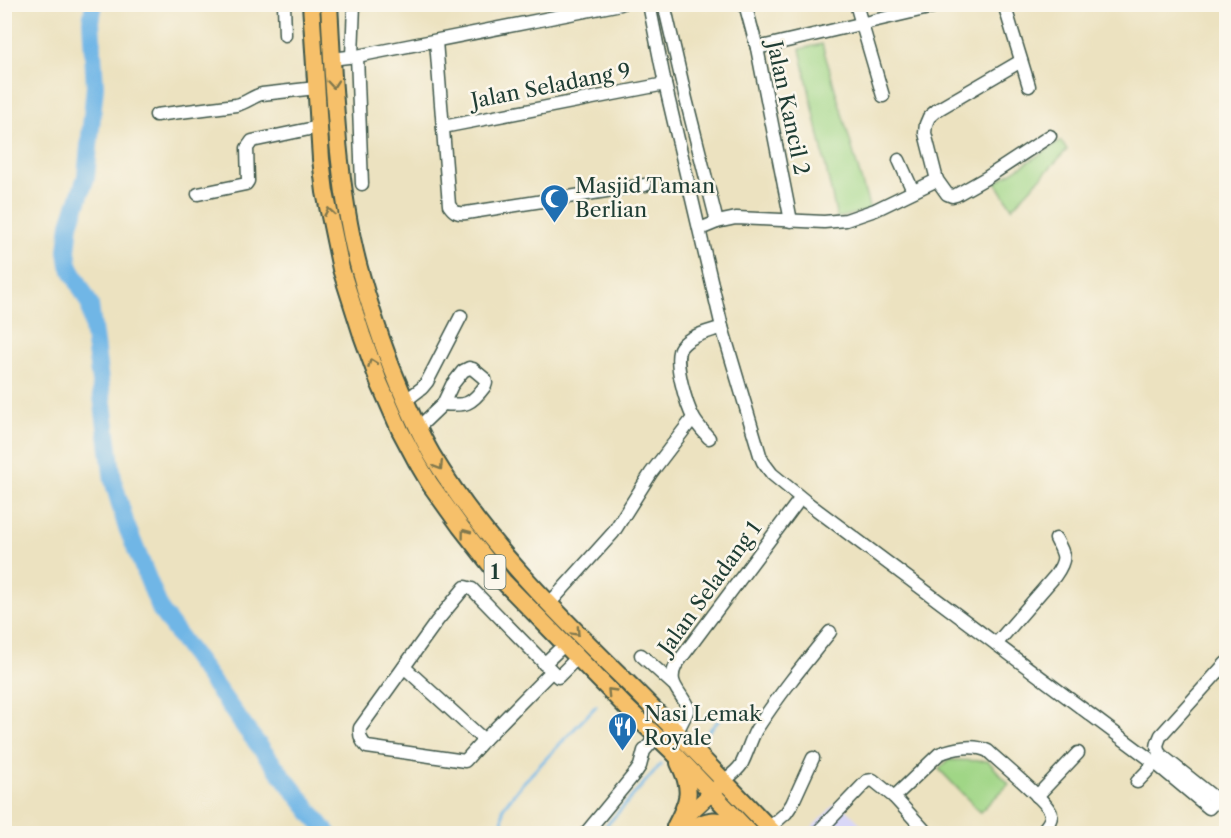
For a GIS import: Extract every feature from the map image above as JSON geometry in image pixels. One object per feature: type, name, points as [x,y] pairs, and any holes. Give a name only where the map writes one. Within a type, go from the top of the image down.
[{"type":"highway","name":"1","points":[[311,4],[325,192],[341,269],[380,382],[404,437],[430,484],[472,543],[503,581],[565,644],[672,751],[772,831]]},
{"type":"highway","name":"1","points":[[329,4],[331,59],[344,192],[358,266],[378,330],[405,401],[418,428],[445,475],[516,569],[677,732],[722,790],[751,834]]},
{"type":"highway","points":[[672,751],[687,780],[688,790],[687,801],[677,832]]},
{"type":"highway","points":[[677,832],[710,820],[733,825],[743,834]]},
{"type":"main road","points":[[677,832],[722,790]]},
{"type":"street","points":[[284,4],[285,35]]},
{"type":"street","points":[[354,4],[362,184]]},
{"type":"street","points":[[331,59],[436,41],[621,4]]},
{"type":"street","points":[[649,4],[665,84],[722,327],[760,455],[766,468],[805,501],[1155,764],[1209,808],[1222,803]]},
{"type":"street","points":[[664,4],[717,222]]},
{"type":"street","name":"Jalan Kancil 2","points":[[745,4],[757,48],[792,220]]},
{"type":"street","points":[[856,4],[883,96]]},
{"type":"street","points":[[757,48],[946,4]]},
{"type":"street","points":[[1004,4],[1029,86]]},
{"type":"street","points":[[436,41],[449,205],[453,211],[458,214],[466,213],[645,185]]},
{"type":"street","points":[[1021,61],[937,110],[929,117],[925,133],[937,180],[947,194],[956,195],[1050,136]]},
{"type":"street","name":"Jalan Seladang 9","points":[[443,127],[665,84]]},
{"type":"street","points":[[156,115],[244,104],[262,94],[316,88]]},
{"type":"street","points":[[198,194],[246,184],[248,181],[247,148],[252,141],[319,127]]},
{"type":"street","points":[[899,160],[913,191]]},
{"type":"street","points":[[700,230],[717,222],[736,218],[824,222],[846,220],[875,210],[937,180]]},
{"type":"street","points":[[405,401],[427,382],[461,316]]},
{"type":"street","points":[[708,438],[693,418],[678,370],[677,356],[683,344],[693,337],[722,327]]},
{"type":"street","points":[[418,428],[443,404]]},
{"type":"street","points":[[550,603],[605,543],[651,473],[693,418]]},
{"type":"street","name":"Jalan Seladang 1","points":[[677,732],[688,708],[671,677],[676,664],[798,503]]},
{"type":"street","points":[[996,644],[1063,564],[1063,552],[1056,538]]},
{"type":"street","points":[[551,671],[472,589],[465,587],[360,728],[361,741],[367,747],[465,761],[551,671],[565,644]]},
{"type":"street","points":[[722,790],[741,764],[750,742],[762,723],[830,632]]},
{"type":"street","points":[[641,654],[673,684]]},
{"type":"street","points":[[551,671],[578,657]]},
{"type":"street","points":[[1222,803],[1161,755],[1157,745],[1161,735],[1227,663]]},
{"type":"street","points":[[404,666],[484,740]]},
{"type":"street","points":[[585,834],[636,772],[644,751],[657,736]]},
{"type":"street","points":[[894,798],[939,754],[974,747],[984,749],[1037,796],[1051,813],[1049,823],[1040,834]]},
{"type":"street","points":[[1037,796],[1078,753]]},
{"type":"street","points":[[772,831],[792,804],[813,758]]},
{"type":"street","points":[[1137,782],[1155,764]]},
{"type":"street","points":[[816,834],[870,780],[878,782],[928,834]]},
{"type":"shaded area","points":[[838,801],[870,833],[805,834]]},
{"type":"green space","points":[[822,44],[870,210],[837,218],[800,49]]},
{"type":"green space","points":[[1061,141],[1067,150],[1012,208],[996,182]]},
{"type":"green space","points":[[949,760],[988,761],[1009,784],[980,812],[939,769]]},
{"type":"waterway","points":[[94,4],[91,21],[95,86],[86,177],[70,224],[67,251],[69,265],[90,305],[113,480],[126,525],[161,611],[246,729],[328,834]]},
{"type":"waterway","points":[[502,834],[503,808],[521,785],[596,706]]},
{"type":"waterway","points":[[697,743],[725,714]]},
{"type":"waterway","points":[[599,834],[661,764]]},
{"type":"place","name":"Masjid Taman Berlian","points":[[554,224]]},
{"type":"place","name":"Nasi Lemak Royale","points":[[623,752]]}]
